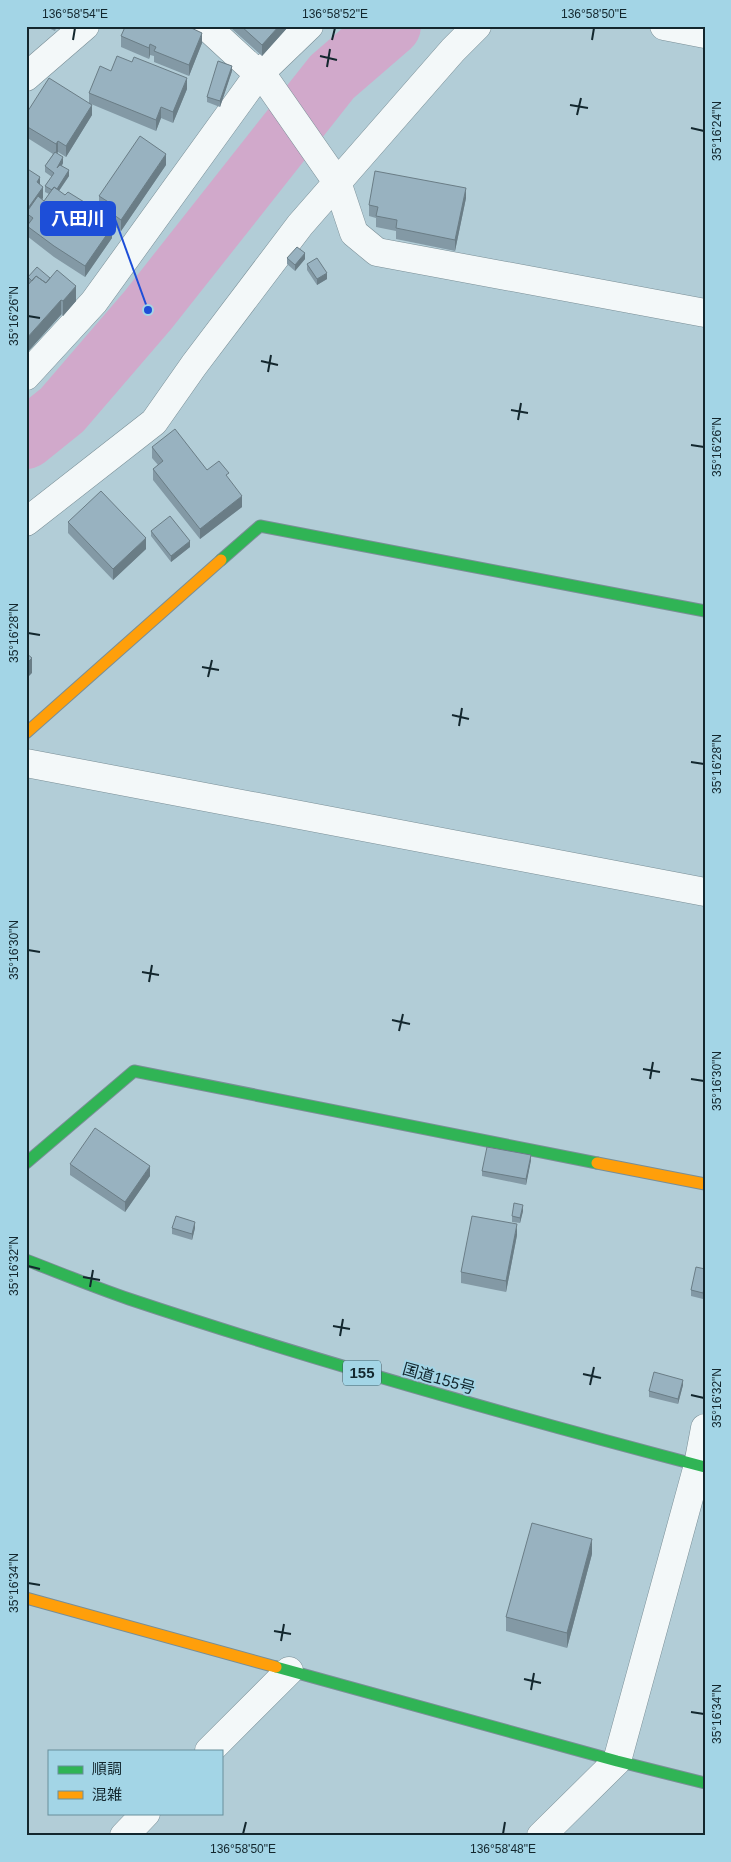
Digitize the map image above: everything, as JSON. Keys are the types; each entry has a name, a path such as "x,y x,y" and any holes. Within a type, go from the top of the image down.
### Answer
{"main road":[{"path":"26,733 260,526 705,611"},
{"path":"26,1163 134,1071 705,1184"},
{"name":"国道155号","path":"26,1260 127,1298 323,1362 519,1418 701,1466"},
{"path":"26,1598 617,1761 705,1783"}],"street":[{"path":"26,77 85,26"},
{"path":"206,26 263,79 335,179 354,233 377,252 705,313"},
{"path":"26,376 94,302 263,79 309,26"},
{"path":"26,522 154,422 194,364 335,179 477,26"},
{"path":"664,26 705,34"},
{"path":"26,763 705,892"},
{"path":"541,1836 617,1761 701,1466 705,1428"},
{"path":"210,1750 289,1671"},
{"path":"124,1836 145,1814"}],"building":[{"path":"128,26 187,26 202,33 189,65 154,51 156,47 150,44 149,48 121,36 125,27 127,28"},
{"path":"241,26 279,26 262,45"},
{"path":"117,56 132,62 134,57 187,78 173,112 161,107 156,120 89,93 100,66 111,71"},
{"path":"218,61 232,66 220,101 207,97"},
{"path":"49,78 92,105 66,146 58,141 56,144 26,126 26,114"},
{"path":"140,136 166,154 121,220 106,209 110,203 99,196"},
{"path":"55,152 63,157 57,168 60,165 69,170 57,189 54,187 52,190 45,186 54,173 45,166"},
{"path":"26,168 40,177 37,182 43,187 26,211"},
{"path":"375,171 466,188 455,240 396,228 397,220 376,216 378,207 369,205"},
{"path":"54,187 65,195 68,192 110,218 106,223 112,227 85,266 27,226 33,218 26,213 38,196 44,201"},
{"path":"297,247 305,253 295,265 287,258"},
{"path":"317,258 327,273 317,279 307,264"},
{"path":"37,267 50,278 46,283 36,276 32,281 28,277"},
{"path":"57,270 76,286 26,339 26,287 36,276 46,283"},
{"path":"175,429 207,470 219,461 229,473 226,475 242,496 200,529 153,469 163,461 152,447"},
{"path":"101,491 146,538 113,569 68,522"},
{"path":"170,516 190,541 171,556 151,531"},
{"path":"26,653 32,658 26,664"},
{"path":"95,1128 150,1166 125,1202 70,1164"},
{"path":"487,1147 531,1155 526,1179 482,1171"},
{"path":"514,1203 523,1205 520,1218 512,1216"},
{"path":"176,1216 195,1222 192,1234 172,1228"},
{"path":"472,1216 517,1224 506,1281 461,1272"},
{"path":"696,1267 705,1269 703,1293 691,1290"},
{"path":"654,1372 683,1380 678,1399 649,1391"},
{"path":"532,1523 592,1539 567,1633 506,1617"}],"waterway":[{"path":"26,439 62,410 148,310 332,77 391,26"}],"traffic: fast":[{"path":"221,560 260,526 705,611"},
{"path":"26,1163 134,1071 597,1163"},
{"path":"26,1260 129,1299 271,1345 487,1408 705,1467"},
{"path":"276,1667 617,1761 705,1783"}],"traffic: slow":[{"path":"26,733 221,560"},
{"path":"597,1163 705,1184"},
{"path":"26,1598 276,1667"}],"place":[{"name":"八田川","path":"148,310"}]}
